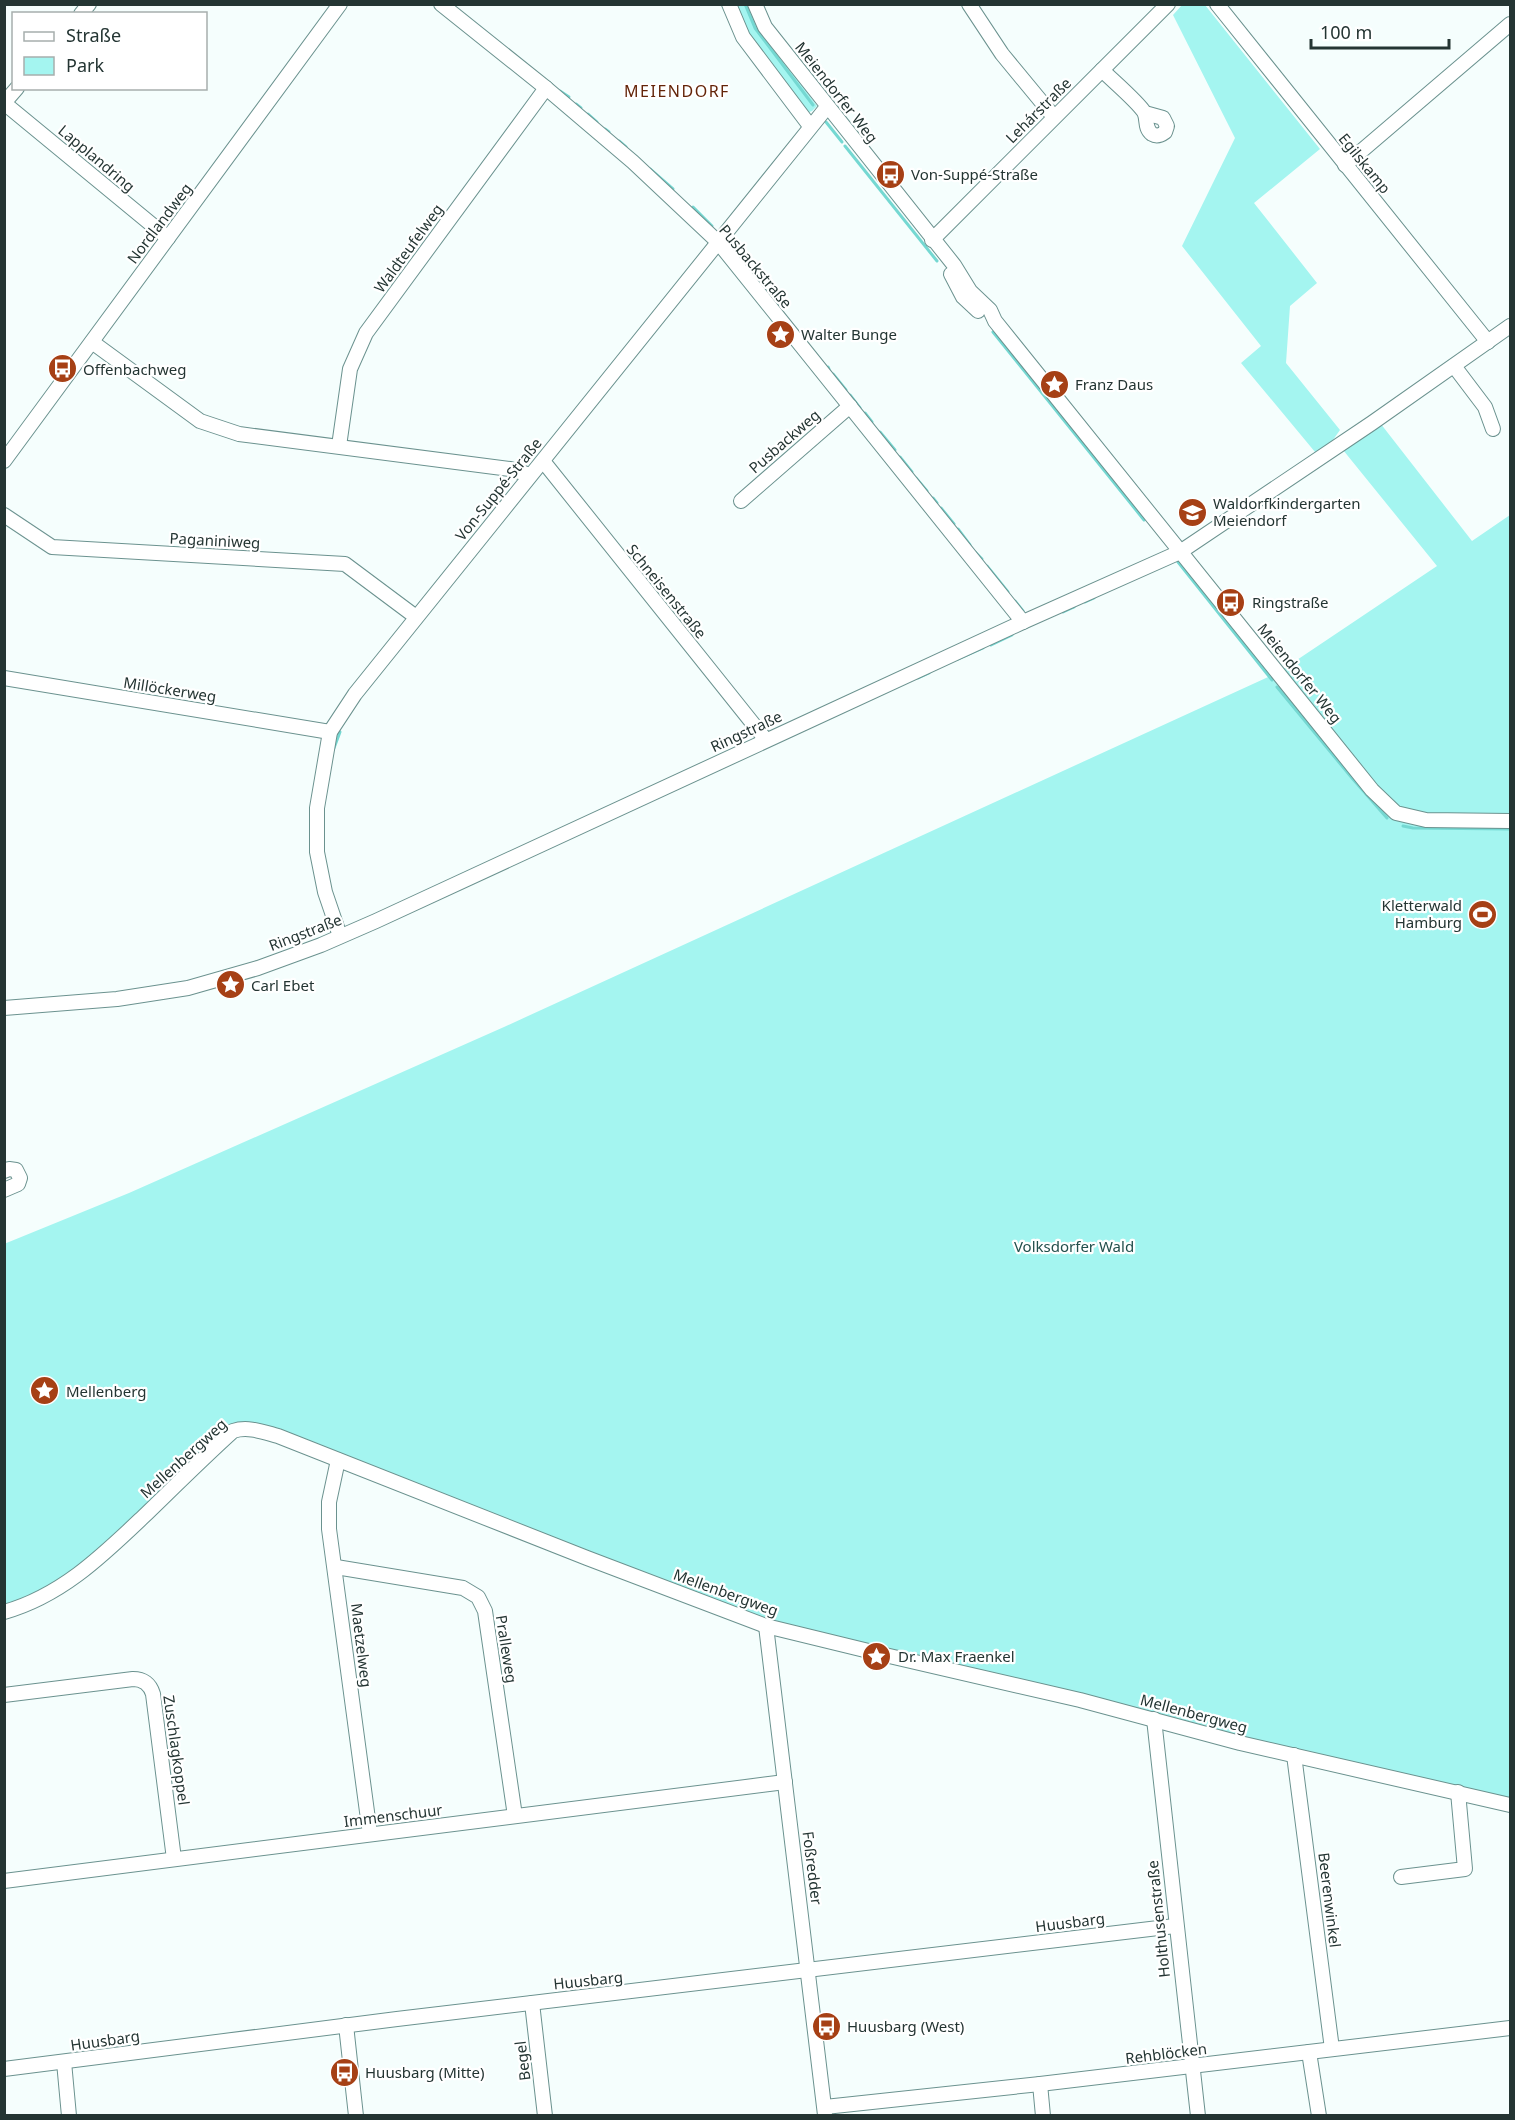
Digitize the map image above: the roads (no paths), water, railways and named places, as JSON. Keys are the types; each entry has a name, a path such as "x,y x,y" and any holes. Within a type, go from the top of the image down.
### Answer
{"street":[{"name":"Nordlandweg","path":"4,461 340,4"},
{"name":"Pusbackstraße","path":"441,4 636,164 717,242 1023,622"},
{"path":"729,4 743,37 810,126"},
{"name":"Meiendorfer Weg","path":"755,4 765,27 943,252 956,286 963,297 995,321 1035,368 1372,790 1396,813 1426,820 1510,820"},
{"path":"969,4 1002,54 1054,117"},
{"name":"Lehárstraße","path":"932,240 1168,4"},
{"name":"Egilskamp","path":"1217,4 1488,342"},
{"path":"1345,165 1510,24"},
{"path":"1102,70 1145,113"},
{"name":"Waldteufelweg","path":"339,446 350,369 366,333 546,88"},
{"name":"Lapplandring","path":"15,90 4,103 168,238"},
{"name":"Von-Suppé-Straße","path":"340,936 325,892 317,852 316,808 330,732 355,694 827,107"},
{"name":"Ringstraße","path":"4,1008 117,999 188,988 258,968 340,936 1180,552 1510,326"},
{"path":"92,342 200,421 239,434 510,469 530,475"},
{"path":"1454,366 1485,407 1493,429"},
{"name":"Pusbackweg","path":"741,501 850,406"},
{"name":"Schneisenstraße","path":"543,461 765,740"},
{"name":"Paganiniweg","path":"4,515 52,547 345,564 416,618"},
{"name":"Millöckerweg","path":"4,678 330,732"},
{"path":"4,1171 16,1170 20,1178 18,1184 4,1190"},
{"name":"Mellenbergweg","path":"4,1612 60,1588 100,1558 232,1431 240,1428 250,1429 278,1436 766,1626 1154,1719 1239,1743 1510,1805"},
{"name":"Maetzelweg","path":"338,1460 329,1502 329,1529 336,1567 370,1834"},
{"name":"Pralleweg","path":"336,1567 463,1588 478,1597 485,1611 515,1816"},
{"name":"Foßredder","path":"766,1626 825,2111"},
{"name":"Zuschlagkoppel","path":"4,1695 133,1679 139,1679 148,1684 153,1694 174,1859"},
{"name":"Holthusenstraße","path":"1154,1719 1175,1926 1198,2115"},
{"name":"Beerenwinkel","path":"1294,1755 1332,2049"},
{"name":"Immenschuur","path":"4,1881 785,1782"},
{"path":"1401,1877 1465,1869 1458,1792"},
{"name":"Huusbarg","path":"4,2069 345,2025 1175,1926"},
{"name":"Begel","path":"532,2003 545,2115"},
{"path":"345,2025 356,2115"},
{"name":"Rehblöcken","path":"825,2111 1510,2028"},
{"path":"1309,2052 1318,2115"},
{"path":"64,2062 69,2115"},
{"path":"1040,2085 1043,2115"}],"waterway":[{"path":"745,4 755,28 813,105"},
{"path":"560,91 569,97"},
{"path":"576,104 581,108"},
{"path":"588,114 597,122"},
{"path":"826,122 842,142"},
{"path":"605,129 609,132"},
{"path":"619,141 626,147"},
{"path":"845,146 937,261"},
{"path":"650,169 673,189"},
{"path":"693,207 712,226"},
{"path":"993,332 1144,520"},
{"path":"833,374 846,390"},
{"path":"850,395 860,408"},
{"path":"865,413 872,422"},
{"path":"880,432 895,450"},
{"path":"900,457 912,472"},
{"path":"916,478 927,491"},
{"path":"933,498 937,503"},
{"path":"941,508 954,524"},
{"path":"958,529 970,545"},
{"path":"975,552 982,559"},
{"path":"1178,562 1272,680"},
{"path":"987,566 1008,592"},
{"path":"1085,602 1094,598"},
{"path":"1015,601 1023,611"},
{"path":"1063,612 1074,607"},
{"path":"991,645 1012,635"},
{"path":"958,659 983,648"},
{"path":"918,678 929,673"},
{"path":"1277,687 1387,818"},
{"path":"334,748 340,732"},
{"path":"1403,826 1510,829"}],"place":[{"name":"Von-Suppé-Straße","path":"890,174"},
{"name":"Walter Bunge","path":"780,334"},
{"name":"Offenbachweg","path":"62,369"},
{"name":"Franz Daus","path":"1054,384"},
{"name":"Waldorfkindergarten Meiendorf","path":"1192,512"},
{"name":"Ringstraße","path":"1231,602"},
{"name":"Kletterwald Hamburg","path":"1483,914"},
{"name":"Carl Ebet","path":"230,985"},
{"name":"Mellenberg","path":"45,1391"},
{"name":"Dr. Max Fraenkel","path":"877,1656"},
{"name":"Huusbarg (West)","path":"826,2026"},
{"name":"Huusbarg (Mitte)","path":"344,2072"}],"district":[{"name":"MEIENDORF","path":"677,91"}],"park label":[{"name":"Volksdorfer Wald","path":"1074,1246"}]}
